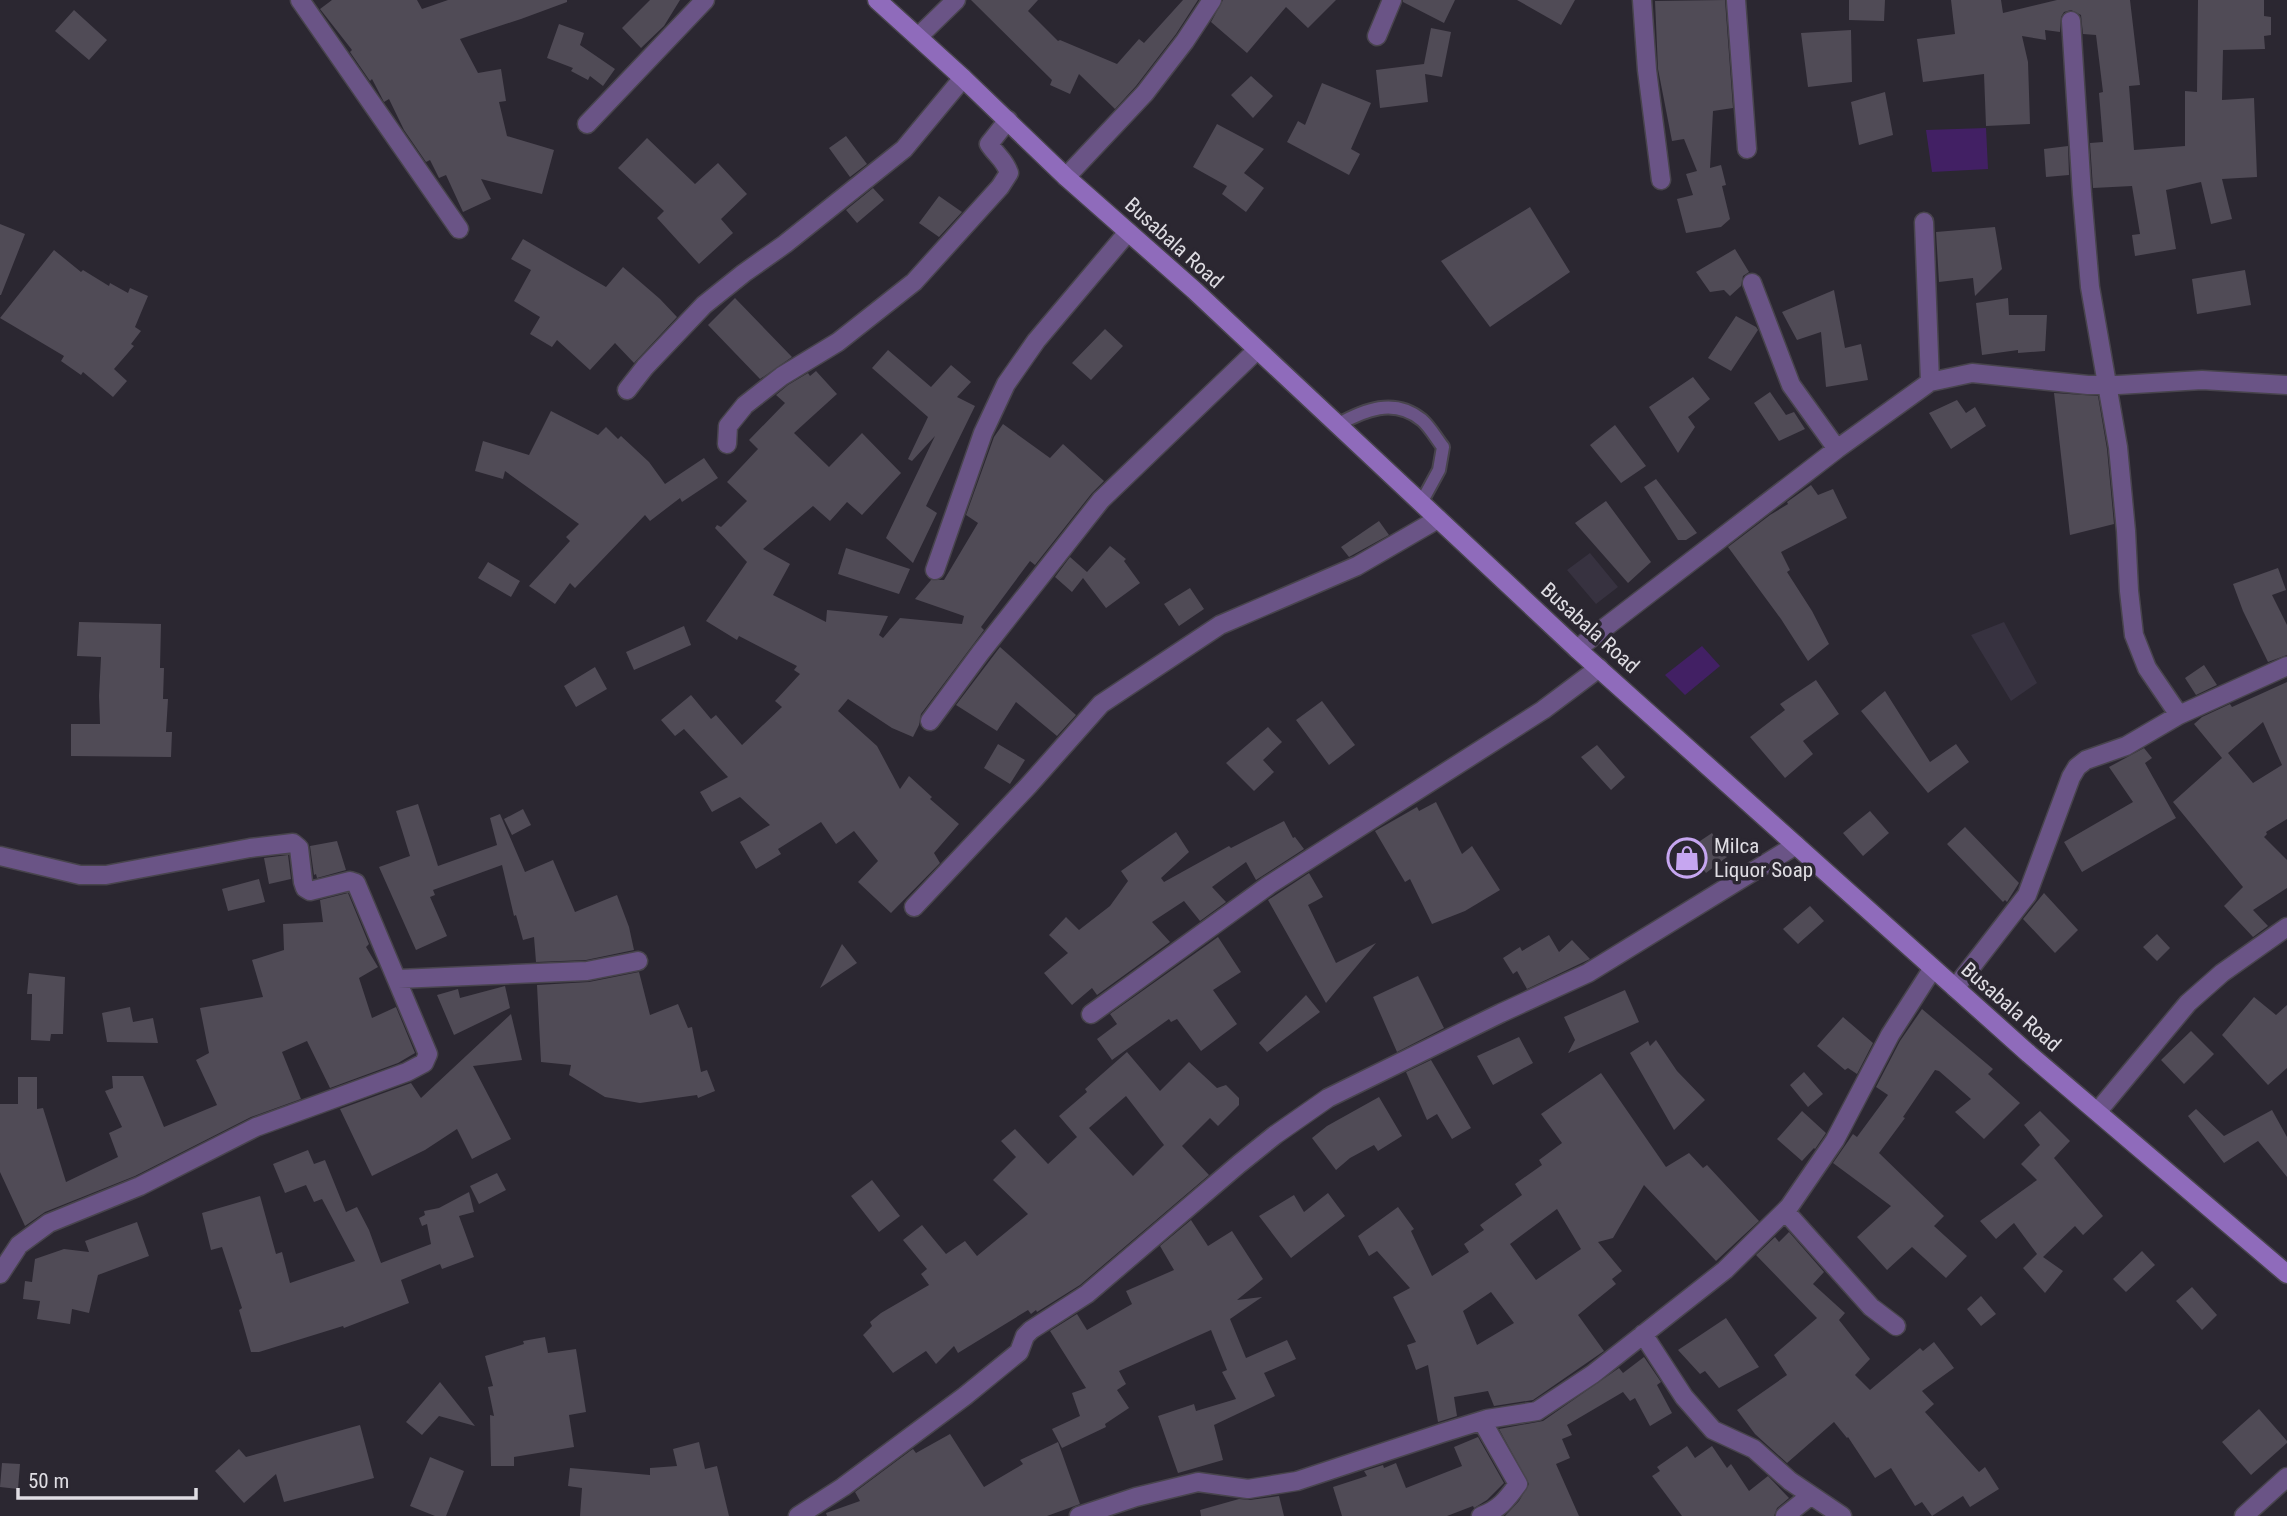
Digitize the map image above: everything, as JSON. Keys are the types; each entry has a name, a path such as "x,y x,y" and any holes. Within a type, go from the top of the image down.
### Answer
{"street":[{"path":"300,0 459,229"},
{"path":"587,124 705,0"},
{"name":"Busabala Road","path":"877,0 1577,649 1955,988 2287,1274"},
{"path":"918,37 956,0"},
{"path":"1066,177 1145,93 1212,0"},
{"path":"1377,36 1392,0"},
{"path":"1642,0 1647,70 1661,180"},
{"path":"1736,0 1747,149"},
{"path":"2071,21 2090,287 2118,447 2134,635 2147,668 2179,715"},
{"path":"627,390 645,367 704,305 904,149 963,78"},
{"path":"727,444 727,426 745,405 782,376 838,342 914,282 992,196 1009,173 1005,161 989,144 1008,120"},
{"path":"1924,222 1930,382"},
{"path":"935,570 983,433 1006,384 1036,341 1128,232"},
{"path":"1752,283 1791,385 1837,449"},
{"path":"930,721 996,632 1101,500 1257,350"},
{"path":"1577,649 1837,449 1930,382 1972,373 2109,385 2202,380 2287,386"},
{"path":"914,907 1101,704 1220,625 1357,566 1438,519"},
{"path":"1955,988 2027,895 2077,767 2086,760 2126,746 2179,715 2287,666"},
{"path":"1091,1014 1269,885 1543,710 1599,668"},
{"path":"0,856 80,875 106,875 250,848 293,843 299,848 305,888 310,891 350,881 356,883 428,1054 424,1063 407,1072 256,1127 140,1186 49,1223 19,1245 0,1274"},
{"path":"798,1516 843,1488 965,1396 1019,1352 1025,1336 1041,1322 1087,1294 1239,1164 1317,1106 1401,1062 1588,973 1796,845"},
{"path":"2098,1111 2188,1003 2222,973 2287,927"},
{"path":"398,979 587,971 638,961"},
{"path":"1079,1516 1136,1497 1198,1482 1248,1489 1297,1481 1482,1421 1537,1411 1593,1374 1725,1270 1785,1211 1811,1179 1835,1140 1890,1035 1933,968"},
{"path":"1785,1211 1871,1307 1896,1326"},
{"path":"1643,1334 1684,1397 1713,1430 1754,1449 1810,1496 1842,1516"},
{"path":"1481,1516 1507,1502 1518,1484 1482,1421"},
{"path":"2244,1516 2287,1477"},
{"path":"1786,1516 1810,1496"}],"lane":[{"path":"1337,425 1365,410 1387,408 1408,412 1422,421 1443,447 1439,470 1421,503"}],"shaded area":[{"path":"1986,128 1988,169 1932,172 1926,130"},
{"path":"1590,553 1618,587 1596,604 1567,570"},
{"path":"2004,622 2037,683 2011,701 1971,635"},
{"path":"1702,646 1720,666 1685,695 1665,675"}],"building":[{"path":"332,0 417,0 422,9 448,0 567,0 460,39 478,73 501,69 506,101 499,102 507,136 554,150 542,194 481,179 491,199 463,212 446,175 439,178 430,160 426,162 404,130 389,99 384,102 372,79 370,81 350,52 352,50 320,9"},
{"path":"650,0 680,0 664,26 641,48 622,28"},
{"path":"971,0 1038,0 1028,11 1058,41 1117,64 1139,39 1144,43 1183,0 1198,0 1176,34 1115,109 1079,74 1070,94 1050,85 1052,80"},
{"path":"1223,0 1336,0 1308,28 1286,7 1247,53 1211,22"},
{"path":"1403,0 1455,0 1444,23"},
{"path":"1517,0 1575,0 1561,25"},
{"path":"1725,0 1733,108 1713,111 1710,168 1721,165 1726,185 1722,186 1730,219 1721,227 1686,233 1677,199 1693,195 1686,174 1697,171 1684,139 1672,141 1658,69 1655,1"},
{"path":"1849,0 1885,0 1884,21 1849,20"},
{"path":"1951,0 2001,0 2003,13 2057,0 2130,0 2140,85 2129,86 2134,150 2185,146 2185,91 2197,92 2198,0 2264,0 2264,16 2271,17 2271,35 2264,36 2265,49 2223,50 2222,100 2254,98 2257,177 2222,179 2232,219 2211,224 2201,182 2166,190 2176,249 2135,256 2132,235 2140,234 2132,186 2093,188 2090,143 2103,142 2099,93 2103,92 2096,35 2083,34 2081,15 2071,10 2064,12 2061,17 2060,32 2045,30 2046,40 2022,36 2028,62 2030,124 1986,126 1984,74 1923,82 1917,39 1955,34"},
{"path":"74,10 107,40 89,60 55,31"},
{"path":"559,24 584,33 580,45 615,69 603,86 590,76 588,80 571,71 573,68 547,58"},
{"path":"1431,28 1451,32 1442,77 1425,74 1428,102 1380,108 1376,70 1424,64"},
{"path":"1851,30 1852,82 1808,87 1801,33"},
{"path":"1251,76 1273,96 1253,118 1231,95"},
{"path":"1322,83 1371,103 1351,149 1360,154 1349,175 1287,142 1298,121 1305,125"},
{"path":"1885,92 1893,135 1859,145 1851,102"},
{"path":"1217,124 1264,149 1244,173 1264,188 1246,212 1222,194 1227,186 1193,167"},
{"path":"846,136 867,164 850,177 829,148"},
{"path":"647,138 695,184 718,163 747,194 721,219 733,233 699,264 657,218 664,211 618,168"},
{"path":"2068,146 2069,175 2046,177 2044,149"},
{"path":"873,188 884,200 857,223 846,210"},
{"path":"939,196 962,212 939,237 919,223"},
{"path":"1530,207 1570,272 1490,327 1441,261"},
{"path":"0,224 25,234 1,295 0,295"},
{"path":"1995,227 2002,269 1975,296 1973,278 1939,282 1936,232"},
{"path":"523,239 606,287 623,267 677,317 634,363 615,343 590,370 557,340 552,347 530,334 540,317 514,301 531,270 511,259"},
{"path":"1735,249 1749,272 1743,276 1741,286 1730,296 1724,290 1710,292 1696,272"},
{"path":"54,250 81,272 83,270 109,286 110,283 128,293 130,288 148,296 135,327 141,331 131,344 134,346 114,369 127,381 113,397 83,372 81,375 61,361 64,356 0,318"},
{"path":"2245,270 2251,305 2197,314 2192,279"},
{"path":"1834,290 1845,348 1861,344 1868,380 1826,387 1821,332 1797,340 1782,312"},
{"path":"735,298 792,357 760,379 708,325"},
{"path":"2008,298 2009,315 2047,315 2045,351 2018,353 2018,350 1982,355 1976,303"},
{"path":"1736,316 1758,330 1731,371 1708,358"},
{"path":"1105,329 1123,346 1091,380 1072,363"},
{"path":"888,350 931,387 951,365 971,382 957,397 975,406 926,506 937,513 913,563 886,538 935,436 912,461 908,459 928,417 872,368"},
{"path":"816,371 837,394 794,433 829,467 862,433 901,473 862,515 847,502 830,521 813,506 763,549 790,564 773,595 826,622 827,610 888,616 879,635 883,638 900,618 962,624 964,616 915,599 931,580 944,580 978,523 966,515 994,437 1003,424 1050,458 1063,444 1104,481 1035,565 1030,561 981,627 984,630 921,714 913,737 892,728 848,699 838,711 877,746 900,789 909,776 959,824 934,853 940,863 891,913 858,882 878,861 854,831 836,844 821,822 778,849 781,854 756,869 740,842 770,825 740,797 712,812 700,792 728,777 684,729 675,736 661,720 691,695 711,719 716,715 742,745 782,707 775,701 800,674 794,670 797,666 739,636 737,640 706,621 747,562 715,528 717,525 721,527 747,501 727,482 758,449 749,440 785,403 776,395 808,373 810,376"},
{"path":"1693,377 1710,399 1688,417 1695,427 1678,453 1649,407"},
{"path":"1770,392 1786,415 1794,412 1805,429 1779,441 1754,403"},
{"path":"2054,393 2098,396 2107,449 2114,524 2070,535"},
{"path":"1957,400 1966,413 1975,407 1986,426 1951,449 1929,413"},
{"path":"551,411 598,435 606,427 618,439 621,436 649,462 665,484 704,458 718,478 682,502 680,498 650,521 645,515 575,588 570,583 555,604 529,586 570,541 566,537 579,524 505,471 503,479 475,471 483,441 529,455"},
{"path":"1615,425 1646,466 1621,483 1590,445"},
{"path":"1656,479 1697,533 1686,540 1678,540 1644,487"},
{"path":"1811,485 1818,495 1833,489 1847,518 1781,552 1790,570 1787,572 1829,644 1808,661 1728,547"},
{"path":"1606,501 1651,562 1628,583 1575,523"},
{"path":"1379,521 1389,535 1349,557 1341,547"},
{"path":"1110,546 1126,559 1124,561 1140,583 1106,608 1083,578 1072,592 1055,577 1070,557 1087,572"},
{"path":"846,548 910,569 899,594 838,574"},
{"path":"488,562 520,581 511,597 478,578"},
{"path":"2278,568 2286,590 2272,595 2287,625 2287,655 2268,662 2233,584"},
{"path":"1190,588 1204,609 1179,626 1164,604"},
{"path":"79,622 161,624 160,668 164,668 163,699 168,699 166,732 172,732 171,757 71,756 71,724 100,724 101,657 77,656"},
{"path":"684,626 691,645 634,670 626,652"},
{"path":"1000,647 1076,715 1057,736 1016,702 997,731 956,705"},
{"path":"2204,665 2217,685 2196,695 2185,678"},
{"path":"595,667 607,689 576,707 564,686"},
{"path":"1816,680 1839,714 1803,741 1813,754 1785,778 1750,737 1785,710 1780,704"},
{"path":"2287,682 2287,819 2266,832 2264,837 2287,860 2287,888 2253,910 2268,926 2253,937 2224,906 2243,887 2173,802 2222,758 2194,724 2202,717 2230,704 2232,707","holes":["2263,722 2282,765 2253,783 2228,753"]},
{"path":"1885,691 1930,762 1956,744 1969,762 1928,793 1861,711"},
{"path":"1322,701 1355,745 1329,765 1296,720"},
{"path":"1268,727 1282,742 1263,760 1274,772 1254,791 1226,763"},
{"path":"998,744 1025,760 1010,784 984,768"},
{"path":"1597,745 1625,777 1611,790 1581,757"},
{"path":"2144,748 2152,758 2145,763 2176,818 2082,872 2064,842 2133,802 2109,767"},
{"path":"1436,802 1462,854 1472,846 1500,890 1465,911 1432,924 1410,879 1405,882 1375,831 1417,807 1419,811"},
{"path":"418,804 438,866 497,845 490,818 500,814 525,872 553,860 575,912 617,895 634,950 586,960 536,962 534,937 523,940 516,915 514,916 502,865 433,890 435,895 430,897 447,936 416,950 379,867 410,856 396,811"},
{"path":"523,809 531,825 512,835 504,819"},
{"path":"1870,811 1889,833 1863,856 1843,833"},
{"path":"1284,821 1293,838 1295,837 1304,849 1256,880 1246,862 1212,887 1226,902 1200,921 1184,901 1152,922 1170,942 1097,995 1092,988 1072,1005 1044,973 1068,953 1049,935 1066,917 1079,930 1110,906 1128,881 1121,871 1176,832 1189,852 1161,878 1164,882 1229,846 1231,848"},
{"path":"1965,827 2019,883 2007,902 2003,902 1947,844"},
{"path":"1712,833 1727,857 1706,873 1688,849"},
{"path":"337,841 346,870 317,878 316,874 314,875 310,846"},
{"path":"288,855 291,879 269,884 264,858"},
{"path":"1309,873 1323,897 1308,905 1336,963 1376,943 1326,1003 1268,900"},
{"path":"259,879 265,902 228,911 222,889"},
{"path":"348,893 369,944 366,947 378,967 359,978 372,1018 396,1007 415,1053 398,1063 330,1088 307,1041 282,1052 301,1099 251,1117 135,1176 45,1212 25,1226 0,1172 0,1104 18,1104 18,1077 37,1077 37,1109 43,1108 66,1182 118,1157 109,1133 122,1127 105,1091 113,1088 112,1076 143,1076 164,1127 217,1105 196,1060 209,1053 200,1008 263,997 252,960 284,950 283,924 323,922 320,900"},
{"path":"2044,893 2078,930 2055,953 2023,919"},
{"path":"1810,906 1824,921 1798,944 1783,929"},
{"path":"2157,934 2170,948 2157,961 2143,947"},
{"path":"1549,935 1559,952 1572,940 1590,959 1527,989 1517,971 1513,974 1503,958 1520,947 1522,951"},
{"path":"1218,937 1241,972 1213,990 1237,1024 1201,1051 1177,1019 1171,1022 1169,1019 1112,1060 1097,1039 1117,1024 1110,1014"},
{"path":"842,944 857,963 820,988"},
{"path":"639,972 650,1015 678,1004 688,1028 692,1027 701,1072 707,1070 715,1091 698,1098 697,1095 640,1103 605,1097 569,1075 571,1065 541,1062 537,985 589,982"},
{"path":"29,973 65,977 63,1034 51,1034 50,1041 31,1040 32,994 27,994"},
{"path":"1418,976 1444,1028 1397,1052 1373,997"},
{"path":"505,986 510,1008 454,1035 437,995 458,989 460,998"},
{"path":"1625,990 1639,1022 1568,1053 1575,1040 1564,1017"},
{"path":"1306,995 1320,1012 1267,1052 1259,1043"},
{"path":"2254,997 2276,1015 2287,1005 2287,1068 2268,1085 2222,1035"},
{"path":"130,1007 133,1022 153,1018 158,1043 107,1042 102,1013"},
{"path":"1922,1009 1993,1069 1988,1074 2020,1103 1984,1139 1955,1112 1971,1099 1935,1070 1879,1153 1944,1216 1934,1226 1967,1256 1946,1278 1912,1247 1887,1270 1857,1237 1891,1206 1833,1163 1853,1134 1857,1137 1888,1095 1876,1087 1900,1041"},
{"path":"511,1014 522,1060 473,1066 511,1139 472,1159 457,1129 425,1150 372,1176 340,1109 411,1083 421,1098"},
{"path":"1843,1017 1873,1043 1857,1074 1848,1068 1845,1070 1817,1046"},
{"path":"2191,1031 2214,1054 2184,1084 2161,1060"},
{"path":"1519,1037 1533,1063 1493,1085 1477,1056"},
{"path":"1656,1040 1677,1071 1705,1100 1674,1130 1630,1053 1648,1041 1650,1046"},
{"path":"1127,1052 1160,1091 1189,1062 1217,1088 1226,1085 1239,1098 1239,1105 1218,1126 1210,1118 1182,1146 1209,1175 1080,1285 1037,1312 1036,1310 1031,1314 1028,1310 958,1353 954,1346 936,1364 926,1351 893,1373 863,1335 872,1326 870,1322 881,1313 929,1285 921,1274 927,1269 903,1240 922,1225 946,1254 965,1241 977,1256 1028,1214 993,1180 1016,1157 1001,1141 1015,1129 1048,1164 1077,1137 1059,1116 1087,1092 1085,1089","holes":["1126,1096 1164,1145 1133,1176 1089,1128"]},
{"path":"1431,1060 1471,1128 1452,1139 1437,1114 1427,1120 1406,1072"},
{"path":"1804,1072 1823,1094 1808,1107 1790,1085"},
{"path":"1601,1073 1666,1167 1689,1153 1703,1168 1707,1165 1759,1221 1716,1261 1644,1185 1613,1238 1598,1242 1622,1271 1612,1279 1616,1284 1578,1315 1604,1351 1533,1400 1494,1406 1488,1391 1454,1397 1457,1416 1438,1422 1428,1365 1416,1370 1407,1345 1416,1342 1393,1297 1410,1288 1377,1251 1369,1256 1358,1236 1398,1207 1414,1229 1411,1231 1432,1276 1469,1252 1464,1244 1484,1230 1480,1225 1522,1195 1515,1184 1542,1165 1539,1160 1562,1143 1541,1114","holes":["1557,1209 1581,1249 1536,1280 1510,1244","1491,1292 1514,1323 1477,1345 1463,1311"]},
{"path":"1379,1097 1402,1136 1378,1151 1374,1145 1350,1158 1336,1170 1312,1138 1327,1126"},
{"path":"2196,1109 2224,1136 2272,1110 2287,1137 2287,1177 2258,1141 2224,1163 2188,1116"},
{"path":"1802,1111 1826,1133 1802,1161 1777,1139"},
{"path":"2040,1111 2070,1141 2054,1158 2103,1216 2083,1235 2075,1226 2043,1257 2063,1271 2045,1293 2023,1268 2037,1254 2014,1223 1996,1239 1980,1221 2037,1180 2021,1164 2040,1145 2024,1125"},
{"path":"308,1150 314,1164 325,1160 346,1212 357,1207 381,1263 431,1244 427,1224 422,1226 419,1218 425,1215 424,1211 439,1208 469,1192 474,1212 459,1216 474,1257 442,1269 440,1264 401,1280 409,1303 344,1328 343,1326 259,1352 251,1352 239,1310 242,1308 222,1247 211,1250 202,1213 260,1196 276,1254 282,1252 290,1283 355,1261 322,1199 314,1202 306,1185 285,1193 273,1164"},
{"path":"497,1173 506,1190 479,1204 470,1186"},
{"path":"872,1180 900,1216 879,1232 851,1196"},
{"path":"1328,1193 1345,1216 1291,1258 1259,1216 1294,1195 1304,1212"},
{"path":"1191,1220 1208,1246 1232,1231 1263,1279 1237,1300 1262,1297 1230,1319 1246,1358 1287,1340 1296,1359 1264,1373 1275,1396 1214,1425 1223,1460 1178,1473 1158,1416 1194,1404 1196,1411 1236,1399 1222,1372 1227,1370 1211,1330 1119,1371 1126,1384 1117,1390 1129,1408 1105,1424 1106,1427 1062,1448 1052,1429 1080,1416 1072,1393 1086,1388 1050,1331 1077,1314 1087,1330 1132,1304 1126,1291 1174,1270 1160,1246"},
{"path":"137,1222 149,1256 98,1275 89,1313 72,1309 70,1324 37,1319 40,1301 23,1299 25,1281 32,1282 35,1259 64,1249 89,1252 85,1241"},
{"path":"1789,1232 1824,1272 1813,1284 1845,1313 1839,1320 1870,1359 1855,1375 1870,1390 1920,1348 1923,1351 1934,1342 1954,1368 1922,1391 1934,1404 1925,1412 1979,1472 1985,1467 1999,1489 1970,1507 1963,1496 1932,1516 1922,1502 1915,1506 1891,1468 1875,1478 1848,1437 1834,1422 1787,1463 1755,1434 1737,1410 1787,1375 1774,1355 1817,1318 1756,1255 1775,1237 1779,1242"},
{"path":"2142,1251 2155,1265 2126,1292 2113,1279"},
{"path":"2192,1287 2217,1315 2202,1330 2176,1301"},
{"path":"1981,1296 1996,1314 1981,1326 1967,1309"},
{"path":"1726,1318 1759,1367 1719,1388 1705,1371 1700,1374 1678,1350"},
{"path":"545,1337 548,1353 576,1349 586,1412 569,1415 574,1447 514,1457 514,1466 491,1466 490,1415 494,1416 488,1387 493,1386 485,1356 524,1344 523,1341"},
{"path":"1644,1357 1661,1382 1657,1385 1672,1413 1650,1426 1635,1398 1630,1401 1623,1392 1567,1425 1572,1435 1562,1439 1570,1458 1556,1464 1579,1516 1505,1516 1519,1501 1529,1484 1499,1429 1543,1421 1619,1368 1623,1373"},
{"path":"440,1382 475,1426 439,1416 422,1435 406,1422"},
{"path":"2259,1409 2287,1443 2251,1475 2222,1442"},
{"path":"360,1425 374,1478 284,1502 276,1474 244,1503 215,1471 239,1449 246,1457"},
{"path":"950,1434 984,1487 1023,1464 1020,1460 1058,1442 1080,1504 1047,1516 827,1516 826,1513 860,1501 855,1492 913,1449 916,1453"},
{"path":"1478,1437 1504,1483 1487,1500 1474,1508 1473,1506 1447,1516 1342,1516 1333,1487 1367,1476 1364,1471 1396,1463 1406,1488 1462,1466 1454,1447"},
{"path":"699,1442 705,1469 717,1466 729,1516 580,1516 582,1488 568,1486 570,1468 650,1475 650,1468 677,1466 673,1449"},
{"path":"1687,1446 1695,1458 1712,1446 1727,1468 1731,1464 1749,1491 1768,1476 1789,1498 1777,1508 1774,1516 1682,1516 1652,1476 1660,1471 1657,1467"},
{"path":"430,1457 464,1471 446,1516 435,1516 410,1506"},
{"path":"2,1463 20,1464 18,1489 0,1487"},
{"path":"1279,1496 1284,1516 1201,1516 1200,1510 1239,1499"}],"place":[{"name":"Milca Liquor Soap","path":"1687,858"}]}
